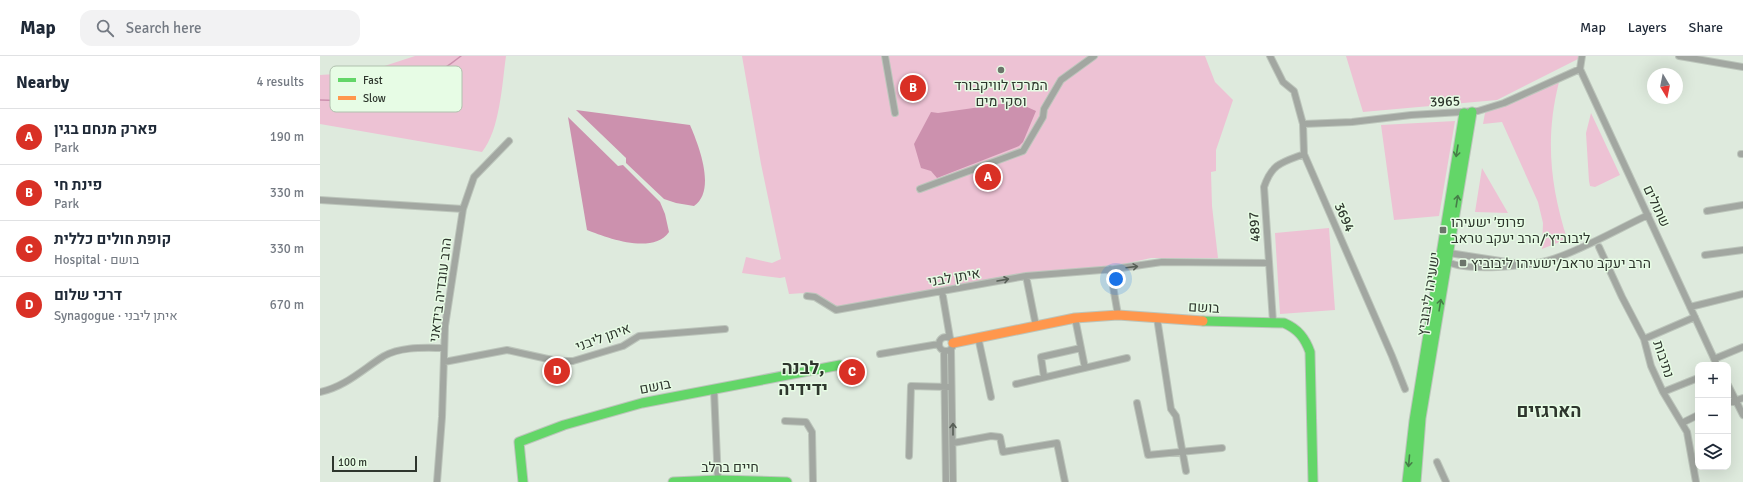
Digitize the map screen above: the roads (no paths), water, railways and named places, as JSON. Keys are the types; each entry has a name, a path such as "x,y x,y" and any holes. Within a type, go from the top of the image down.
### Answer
{"street":[{"path":"885,56 895,113"},
{"path":"920,189 1022,151 1043,117 1044,109 1061,80 1094,56"},
{"name":"3694","path":"1270,56 1283,82 1294,91 1303,124 1304,154 1405,389"},
{"path":"1580,69 1582,56"},
{"path":"1679,56 1743,67"},
{"name":"3965","path":"1303,124 1341,123 1421,114 1468,112 1504,103 1580,69"},
{"name":"שתולים","path":"1580,69 1716,362"},
{"name":"ישעיהו ליבוביץ","path":"1416,482 1422,418 1468,112"},
{"name":"הרב עובדיה בידאני","path":"437,482 445,326 463,209 474,177 509,141"},
{"name":"4897","path":"1273,322 1264,186 1268,174 1279,164 1304,154"},
{"path":"320,200 463,209"},
{"path":"1707,211 1743,205"},
{"path":"1445,257 1483,268 1542,262 1554,259 1648,215"},
{"name":"נתיבות","path":"1599,247 1622,297 1644,339 1651,366 1663,392 1682,423 1691,446 1696,482"},
{"path":"1705,255 1743,250"},
{"path":"1445,257 1520,264"},
{"name":"ישעיהו ליבוביץ","path":"1407,482 1414,422 1445,257"},
{"name":"איתן לבני","path":"807,296 815,297 836,310 1026,276 1110,269 1162,262 1269,264"},
{"path":"1110,269 1118,315"},
{"path":"1026,276 1036,326"},
{"path":"939,292 950,342 953,387 953,482"},
{"path":"1690,307 1743,294"},
{"name":"בושם","path":"950,342 1075,318 1118,315 1156,318 1273,322 1288,324 1300,332 1310,352 1313,482"},
{"path":"1644,339 1695,317"},
{"path":"1075,318 1086,368"},
{"path":"1156,318 1171,409 1176,416 1186,471"},
{"name":"איתן ליבני","path":"444,362 507,350 557,361 573,361 623,346 639,336 725,329"},
{"path":"978,337 991,397"},
{"path":"880,354 939,344 940,340 950,342"},
{"path":"944,351 950,342"},
{"path":"939,344 944,351 946,482"},
{"path":"1714,359 1743,347"},
{"path":"320,392 329,390 359,374 385,356 412,348 444,348"},
{"path":"1044,377 1040,357 1081,348"},
{"path":"1016,384 1128,358"},
{"name":"בושם","path":"523,482 519,442 564,425 642,403 840,365"},
{"path":"1663,392 1695,379"},
{"path":"909,456 911,386 953,387"},
{"path":"714,390 718,481"},
{"path":"1731,391 1743,415"},
{"path":"1731,402 1743,398"},
{"path":"1137,403 1148,455 1222,448"},
{"path":"1682,423 1695,416"},
{"path":"785,421 806,422 812,432 813,482"},
{"path":"953,443 991,436 1000,437 1003,452 1057,443 1065,482"},
{"path":"1437,462 1446,482"},
{"name":"חיים ברלב","path":"673,482 787,482"}],"waterway":[{"path":"448,66 461,56"},
{"path":"320,100 330,100"}],"place":[{"name":"המרכז לוויקבורד וסקי מים","path":"1001,70"},
{"name":"פינת חי","path":"913,88"},
{"name":"פארק מנחם בגין","path":"988,177"},
{"name":"פרופ׳ ישעיהו ליבוביץ׳/הרב יעקב טראב","path":"1443,230"},
{"name":"הרב יעקב טראב/ישעיהו ליבוביץ","path":"1463,263"},
{"name":"דרכי שלום","path":"557,371"},
{"name":"קופת חולים כללית","path":"852,372"}],"district":[{"name":"לבנה, ידידיה","path":"803,378"},
{"name":"הארגזים","path":"1549,411"}]}
